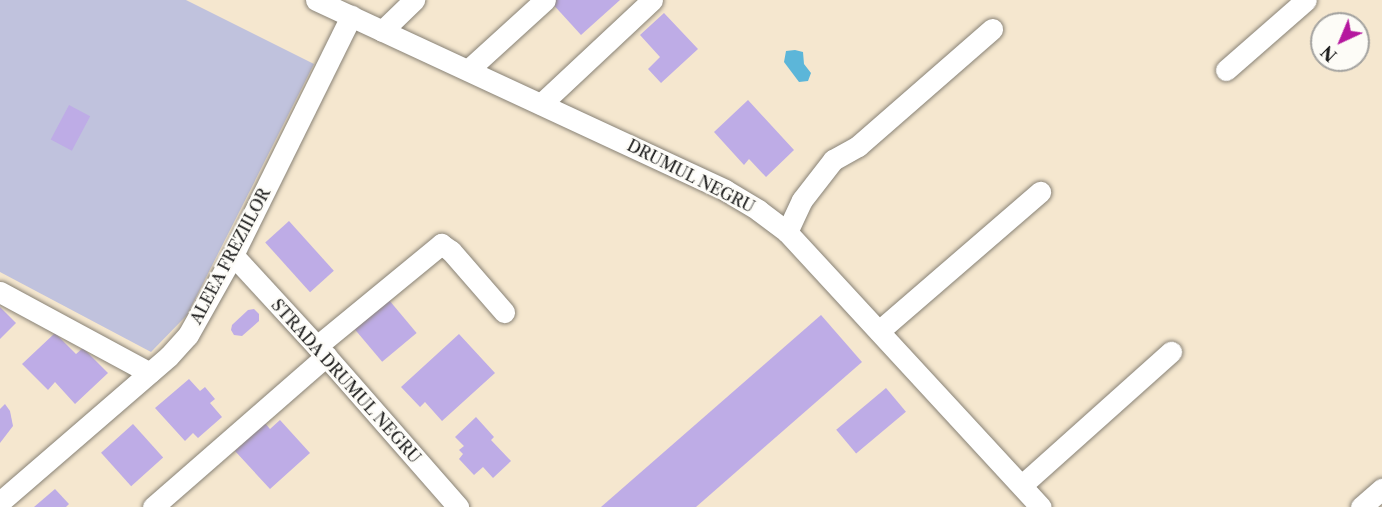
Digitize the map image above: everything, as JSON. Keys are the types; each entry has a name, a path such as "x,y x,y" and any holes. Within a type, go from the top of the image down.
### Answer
{"street":[{"name":"DRUMUL NEGRU","path":"316,0 724,190 787,232 1041,507"},
{"path":"382,31 414,0"},
{"path":"468,70 545,0"},
{"path":"541,104 652,0"},
{"path":"1226,70 1306,0"},
{"name":"ALEEA FREZIILOR","path":"0,502 150,373 188,335 233,255 351,16"},
{"path":"787,232 802,200 833,160 858,146 992,29"},
{"path":"879,331 1040,192"},
{"path":"153,507 441,244 452,251 504,312"},
{"name":"STRADA DRUMUL NEGRU","path":"233,255 322,351 458,507"},
{"path":"0,292 150,373"},
{"path":"1022,485 1171,352"},
{"path":"1361,507 1382,489"}],"shaded area":[{"path":"0,0 186,0 314,64 187,315 151,352 0,272"}],"water":[{"path":"786,51 803,52 804,64 811,73 808,81 799,82 784,62"}],"building":[{"path":"551,0 620,0 581,35 550,1"},
{"path":"664,13 698,49 661,83 648,69 660,57 640,35"},
{"path":"748,100 794,150 766,177 749,159 744,165 714,132"},
{"path":"69,105 90,116 72,151 51,139"},
{"path":"289,221 334,271 310,292 265,242"},
{"path":"389,300 417,333 382,362 355,329"},
{"path":"0,307 16,323 0,339"},
{"path":"254,309 259,314 259,321 242,336 234,335 231,330 232,325 248,310"},
{"path":"821,315 862,362 696,507 601,507"},
{"path":"55,333 76,354 83,348 108,373 75,404 55,382 48,390 22,364"},
{"path":"459,334 495,373 442,421 425,402 420,407 401,387"},
{"path":"189,379 200,391 205,387 215,399 210,403 222,417 198,438 193,433 185,441 155,408"},
{"path":"886,388 906,412 856,454 836,430"},
{"path":"5,404 10,411 13,426 0,443 0,409"},
{"path":"476,417 494,437 491,440 511,461 493,478 483,467 474,475 459,459 463,454 459,450 464,446 455,437"},
{"path":"280,420 310,453 270,489 235,451 264,422 270,429"},
{"path":"133,424 163,457 131,486 101,453"},
{"path":"55,489 69,504 66,507 34,507"}]}
